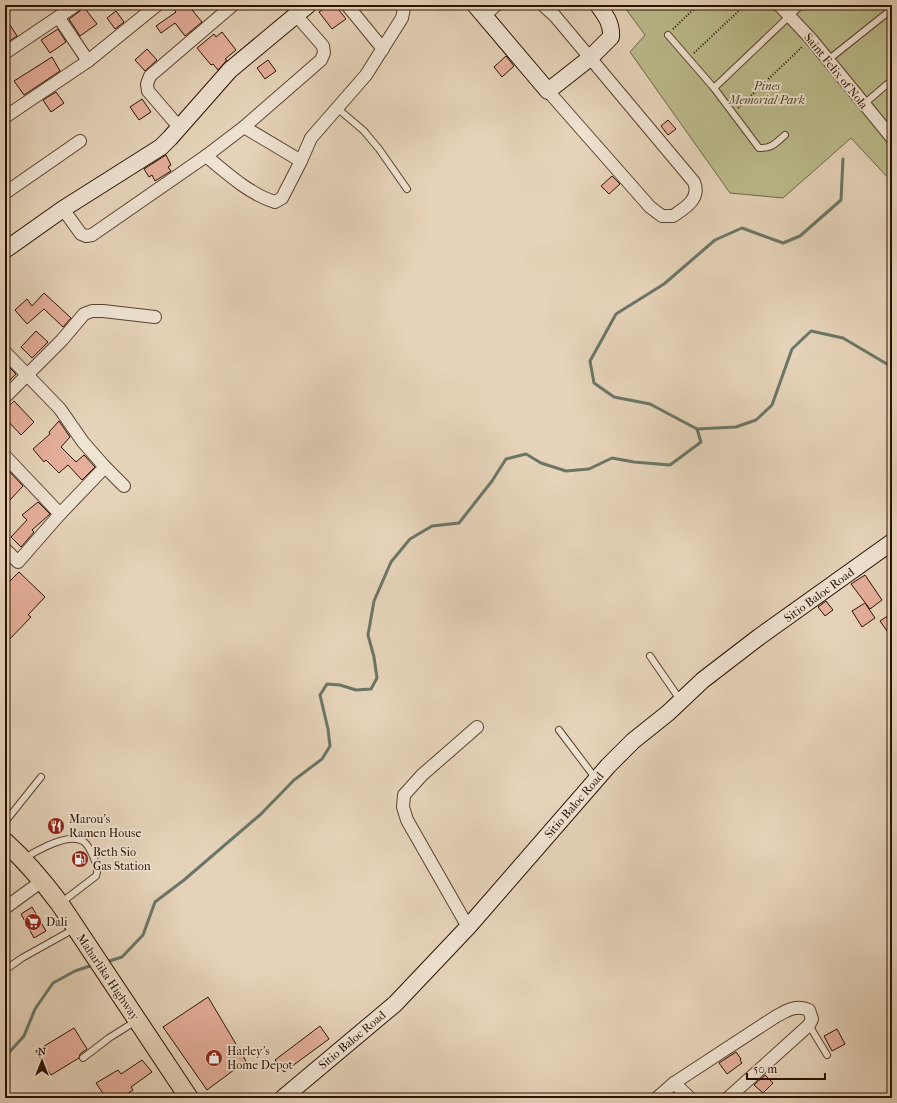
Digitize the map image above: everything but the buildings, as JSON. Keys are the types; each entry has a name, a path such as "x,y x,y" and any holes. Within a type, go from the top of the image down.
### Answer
{"main road":[{"name":"Maharlika Highway","path":"5,842 24,859 60,904 189,1098"}],"street":[{"path":"5,53 59,18 76,5"},
{"path":"5,117 88,61 157,5"},
{"path":"179,127 148,91 147,84 150,76 233,5"},
{"path":"347,5 383,49"},
{"path":"206,156 244,186 266,199 275,202 282,198 311,138 366,75 383,49 402,18 404,8 402,5"},
{"path":"496,5 480,10 548,91 650,206 662,216 673,216 694,198 696,188 694,182 555,16 543,5"},
{"path":"548,91 590,58 611,37 612,29 608,18 598,5"},
{"name":"Saint Felix of Nola","path":"779,5 811,39 892,138"},
{"path":"5,250 63,209 161,147 230,70 302,10 323,46 324,53 321,60 244,126 206,156 92,235 86,236 81,234 63,209"},
{"path":"59,18 88,61"},
{"path":"244,126 301,161"},
{"path":"5,193 80,141"},
{"path":"5,397 62,340 84,314 92,311 103,311 155,317"},
{"path":"5,352 60,409 84,442 105,467 124,486"},
{"path":"5,456 60,514"},
{"path":"5,549 18,562 60,514 105,467"},
{"name":"Sitio Baloc Road","path":"283,1098 395,1004 468,927 596,779 633,742 668,713 702,680 892,542"},
{"path":"468,927 407,820 403,807 404,796 422,775 477,727"},
{"path":"5,908 42,881"},
{"path":"657,1098 674,1083 774,1017 788,1010 802,1007 808,1010 812,1019 809,1025 728,1098"},
{"path":"674,1083 690,1098"}],"lane":[{"path":"714,88 801,5"},
{"path":"828,60 892,9"},
{"path":"668,35 714,88 759,148 766,149 785,135"},
{"path":"864,104 892,80"},
{"path":"337,108 364,131 379,149 407,189"},
{"path":"650,656 681,701"},
{"path":"559,730 596,779"},
{"path":"5,822 41,777"},
{"path":"24,859 49,844 75,839 83,841 89,846 98,868 96,876 60,904"},
{"path":"5,970 22,958 76,928"},
{"path":"83,1058 109,1038 137,1020"},
{"path":"809,1025 827,1055"}],"path":[{"path":"668,35 698,5"},
{"path":"688,57 746,5"},
{"path":"733,113 811,39"}],"green space":[{"name":"Pines Memorial Park","path":"623,5 892,5 892,182 851,138 783,198 730,193 630,52 645,35"}],"waterway":[{"path":"843,159 841,200 800,236 783,243 742,228 715,240 664,284 616,314 590,361 594,383 614,397 650,404 697,429 736,427 756,420 772,405 792,349 811,331 843,338 892,367"},
{"path":"106,962 122,957 143,935 155,902 184,880 261,814 294,780 322,759 330,746 328,729 320,695 327,684 340,685 356,690 371,689 377,678 374,657 368,635 374,601 391,562 410,539 432,526 459,523 492,481 506,459 526,454 541,463 566,471 589,469 612,458 634,462 670,465 701,442 697,429"},
{"path":"5,1057 24,1036 35,1009 53,983 75,971 93,965"}],"place":[{"name":"Marou’s Ramen House","path":"56,826"},
{"name":"Beth Sio Gas Station","path":"80,859"},
{"name":"Dali","path":"33,922"},
{"name":"Harley's Home Depot","path":"214,1058"}]}
